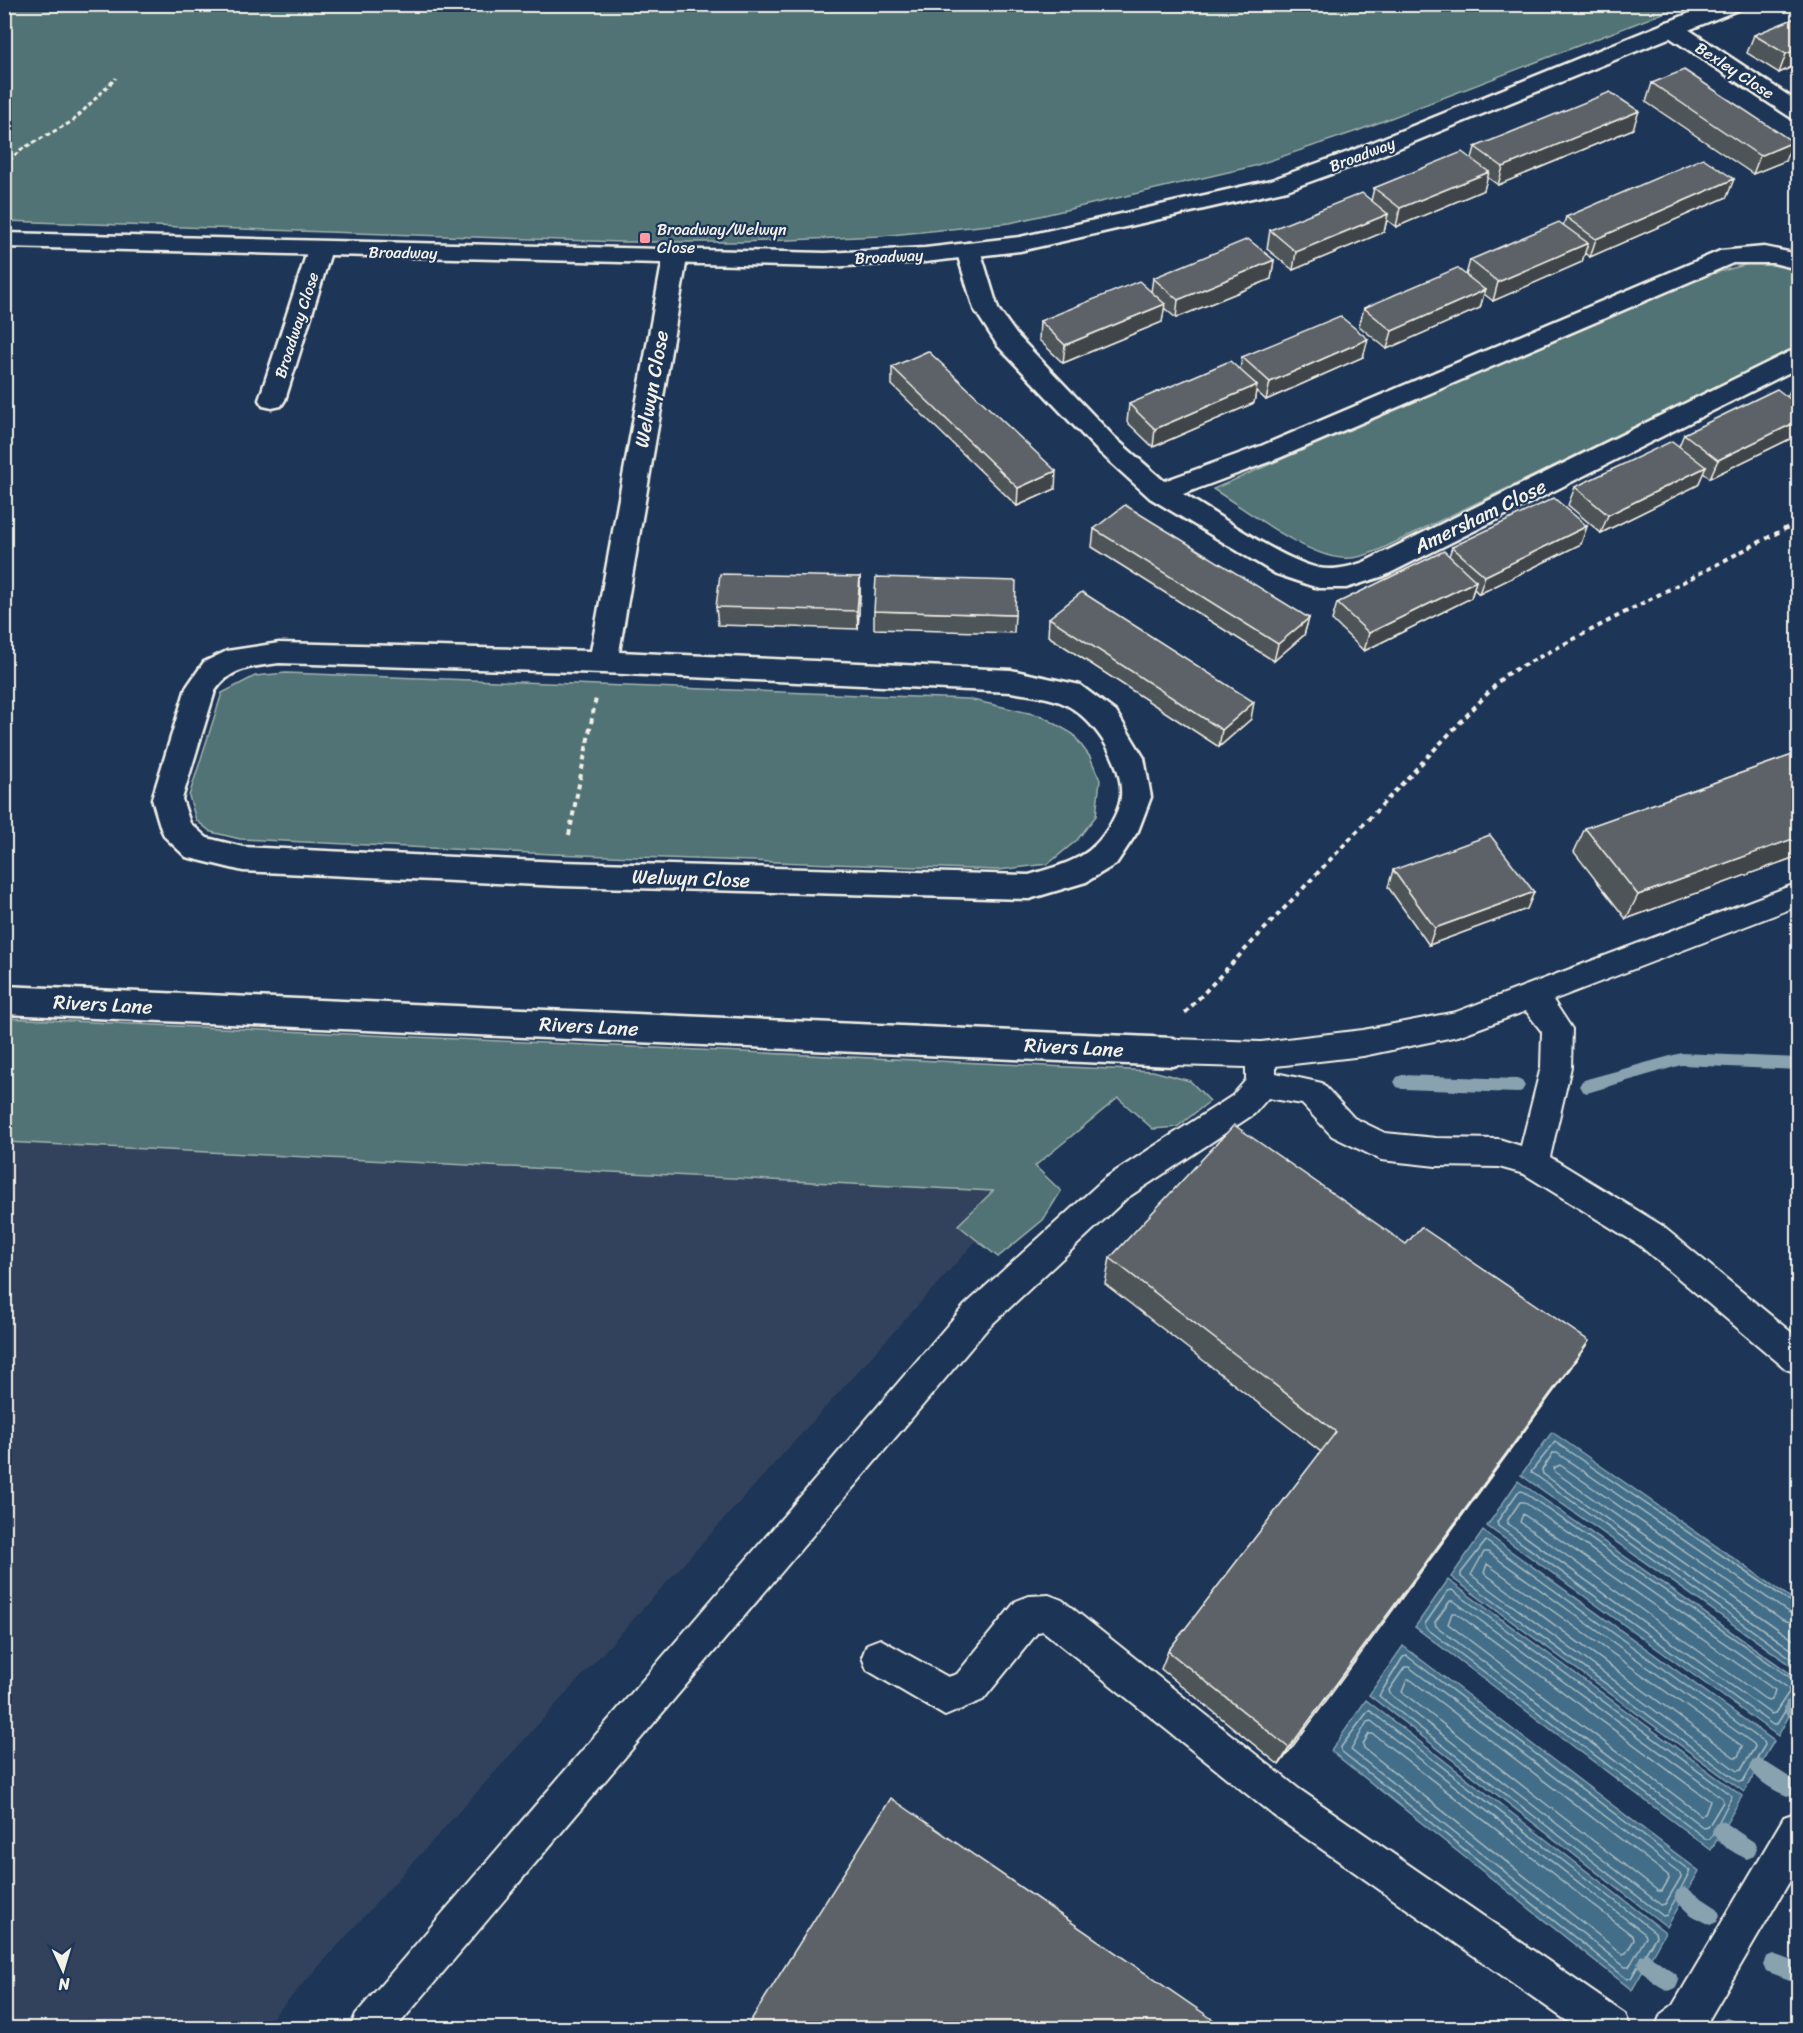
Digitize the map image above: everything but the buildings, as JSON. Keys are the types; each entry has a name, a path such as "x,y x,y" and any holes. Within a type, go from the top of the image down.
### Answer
{"street":[{"name":"Broadway","path":"4,240 825,260 1020,244 1279,185 1359,156 1732,4"},
{"name":"Bexley Close","path":"1671,28 1798,112"},
{"name":"Broadway Close","path":"272,400 320,249"},
{"name":"Amersham Close","path":"968,250 986,309 1007,340 1106,444 1160,492 1286,567 1319,578 1346,578 1374,569 1798,358"},
{"path":"1160,492 1270,452 1729,256 1775,256 1798,262"},
{"name":"Welwyn Close","path":"603,662 675,258"},
{"name":"Welwyn Close","path":"279,653 603,662 1011,681 1070,693 1106,720 1129,758 1136,797 1123,831 1105,855 1075,873 1029,887 561,874 243,859 197,848 176,829 167,799 201,688 214,670 237,658 279,653"},
{"name":"Rivers Lane","path":"4,1000 1173,1052"}],"lane":[{"path":"370,2028 976,1317 1116,1188 1243,1105 1261,1070 1363,1043 1458,1024 1798,894"},
{"path":"1532,995 1557,1029 1556,1068 1533,1163"},
{"path":"1173,1052 1261,1070 1311,1092 1343,1127 1381,1146 1436,1152 1499,1153 1533,1163 1650,1235 1798,1358"},
{"path":"880,1657 945,1697 970,1687 1029,1614 1049,1613 1286,1802 1611,2028"},
{"path":"1675,2028 1687,2019 1798,1831"}],"path":[{"path":"4,166 11,157 38,137 73,121 116,78"},
{"path":"1184,1014 1505,675 1798,522"},
{"path":"561,874 603,662"}],"shaded area":[{"path":"5,1142 994,1191 958,1226 977,1240 263,2028 5,2028"}],"green space":[{"path":"5,4 1684,5 1357,131 1254,166 1010,223 881,236 741,242 621,242 5,221"},
{"path":"1752,263 1771,263 1798,269 1798,348 1379,550 1348,558 1328,556 1294,541 1213,489 1711,274"},
{"path":"286,673 968,699 1042,716 1073,734 1090,757 1100,780 1096,816 1077,840 1048,864 999,870 552,854 240,839 211,832 196,820 189,796 222,693 255,676"},
{"path":"5,1018 1153,1071 1190,1081 1210,1101 1177,1127 1153,1129 1118,1098 1035,1166 1061,1191 1043,1220 998,1257 958,1225 993,1191 5,1142"}],"water":[{"path":"1552,1432 1798,1603 1798,1670 1521,1475"},
{"path":"1518,1481 1798,1679 1798,1699 1778,1736 1487,1526"},
{"path":"1483,1531 1774,1741 1744,1792 1451,1577"},
{"path":"1448,1580 1742,1796 1711,1850 1415,1627"},
{"path":"1403,1646 1699,1871 1667,1927 1369,1695"},
{"path":"1366,1700 1665,1932 1632,1990 1331,1751"}],"waterway":[{"path":"1587,1086 1681,1059 1798,1064"},
{"path":"1402,1082 1517,1086"},
{"path":"1793,1708 1798,1712"},
{"path":"1759,1767 1787,1787"},
{"path":"1722,1831 1747,1849"},
{"path":"1685,1897 1710,1915"},
{"path":"1647,1963 1669,1981"},
{"path":"1773,1964 1798,1973"}],"place":[{"name":"Broadway/Welwyn Close","path":"645,238"}]}
